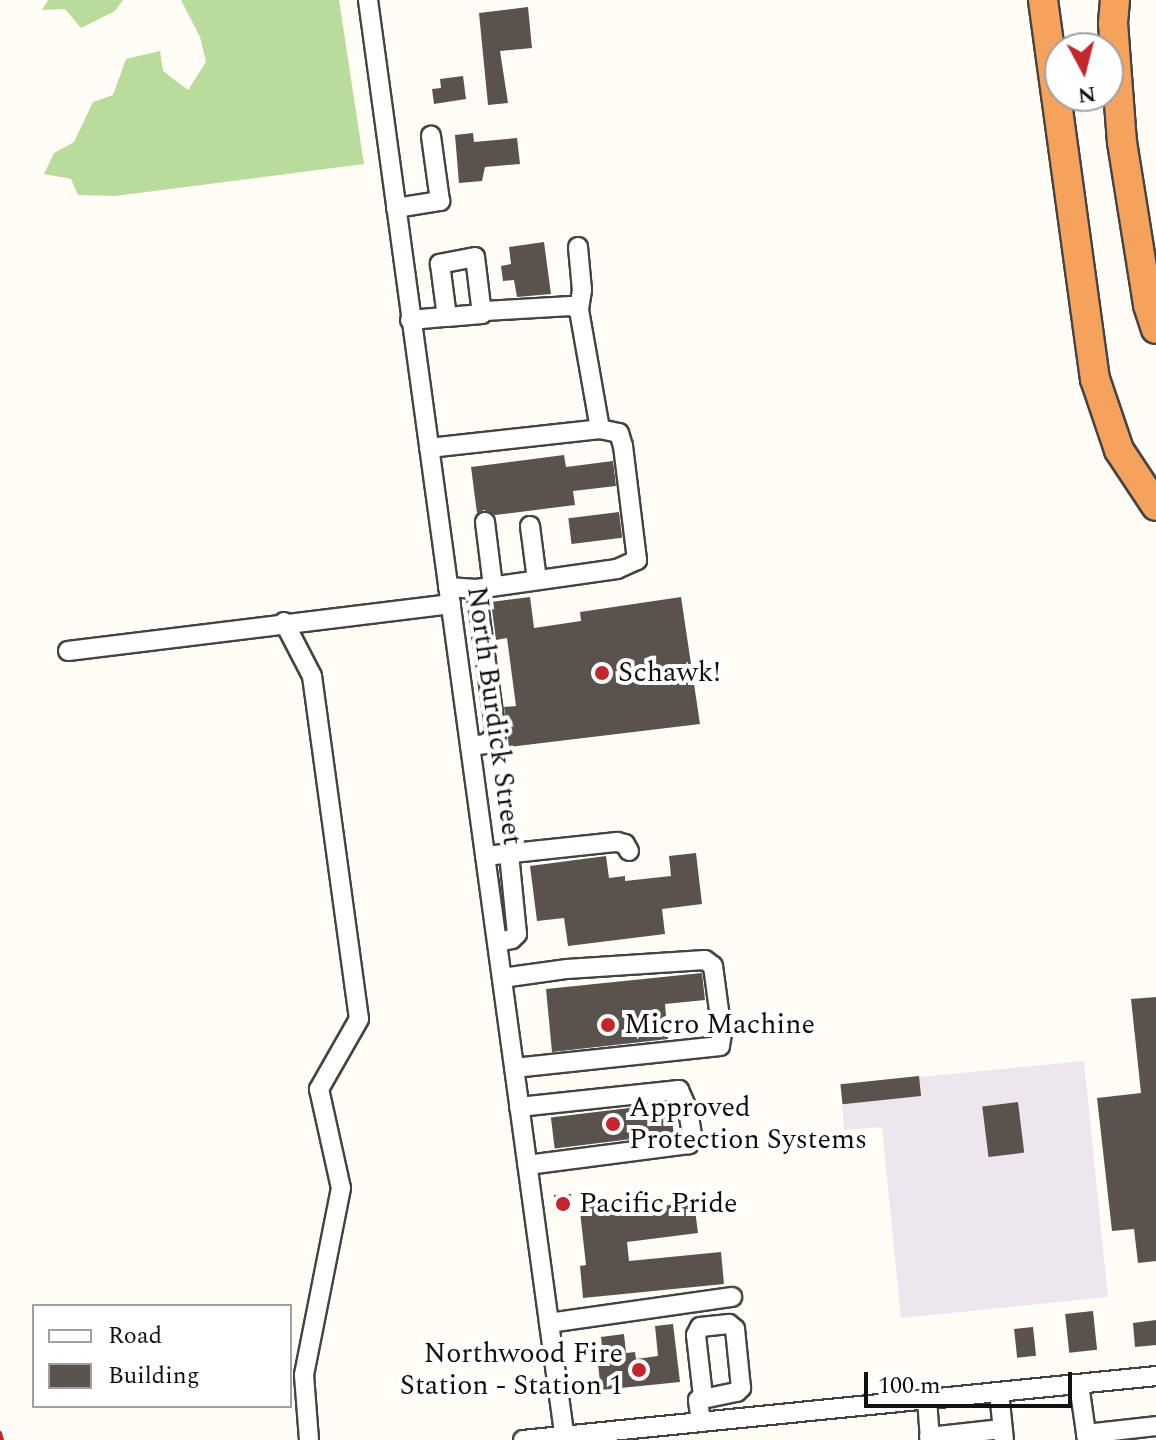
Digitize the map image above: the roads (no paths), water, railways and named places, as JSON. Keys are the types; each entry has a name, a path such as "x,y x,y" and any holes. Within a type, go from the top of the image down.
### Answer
{"highway":[{"path":"1043,0 1095,379 1119,450 1156,506"},
{"path":"1115,0 1113,23 1122,142 1148,305 1156,329"}],"street":[{"name":"North Burdick Street","path":"368,0 565,1438"},
{"path":"396,208 440,201 431,136"},
{"path":"578,247 582,290 579,310 600,429"},
{"path":"447,317 439,270 445,261 475,257 485,311"},
{"path":"410,320 485,311 571,306 579,310"},
{"path":"68,651 450,596 484,587 617,569 637,560 619,433 600,429 429,448"},
{"path":"470,746 486,744 496,735 484,587 485,522"},
{"path":"530,526 537,580"},
{"path":"284,622 312,676 359,1019 319,1089 341,1188 304,1375 309,1440"},
{"path":"485,856 617,842 625,844 629,851"},
{"path":"497,942 512,939 517,934 509,854"},
{"path":"491,900 515,897"},
{"path":"502,978 567,969 705,960 713,966 722,1033 720,1046 514,1068"},
{"path":"519,1107 679,1090 688,1110 692,1136 689,1144 527,1165"},
{"path":"549,1323 732,1297"},
{"path":"523,1440 1156,1376"},
{"path":"1079,1384 1086,1437 1156,1426"},
{"path":"927,1399 930,1438 1003,1435 999,1392"},
{"path":"701,1422 698,1400 703,1396"}],"railway":[{"path":"0,1433 2,1440"}],"place":[{"name":"Schawk!","path":"602,673"},
{"name":"Micro Machine","path":"608,1025"},
{"name":"Approved Protection Systems","path":"613,1124"},
{"name":"Pacific Pride","path":"563,1204"},
{"name":"Northwood Fire Station - Station 1","path":"639,1370"}]}
